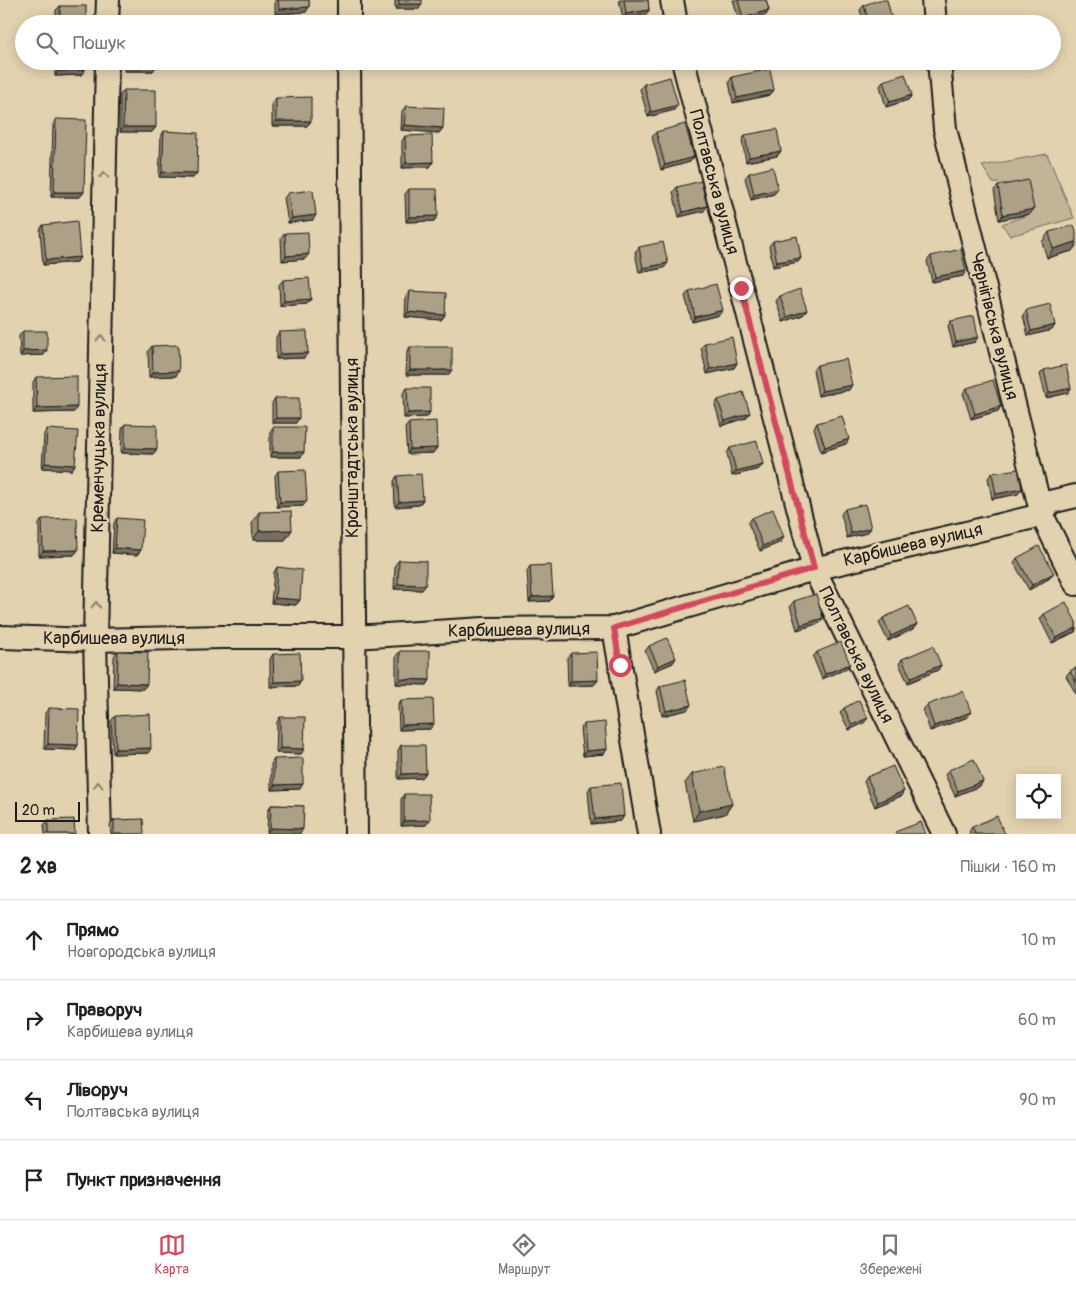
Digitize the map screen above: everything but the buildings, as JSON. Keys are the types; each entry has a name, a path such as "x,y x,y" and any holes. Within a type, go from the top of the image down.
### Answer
{"street":[{"path":"107,15 108,0"},
{"path":"349,0 349,15"},
{"path":"672,0 674,15"},
{"path":"933,0 934,15"},
{"name":"Кременчуцька вулиця","path":"100,834 95,640 107,70"},
{"name":"Кронштадтська вулиця","path":"349,70 356,834"},
{"name":"Полтавська вулиця","path":"685,70 814,568 944,834"},
{"name":"Чернігівська вулиця","path":"940,70 945,129 1042,515 1076,584"},
{"name":"Карбишева вулиця","path":"0,637 95,640 221,637 354,637 484,629 614,628 814,568 1042,515 1050,502 1076,496"},
{"path":"614,628 649,834"}],"shaded area":[{"path":"1047,154 1074,218 1010,236 1002,224 1030,214 1025,185 993,183 982,166"}],"route":[{"path":"620,665 614,628 814,568 741,288"}]}
